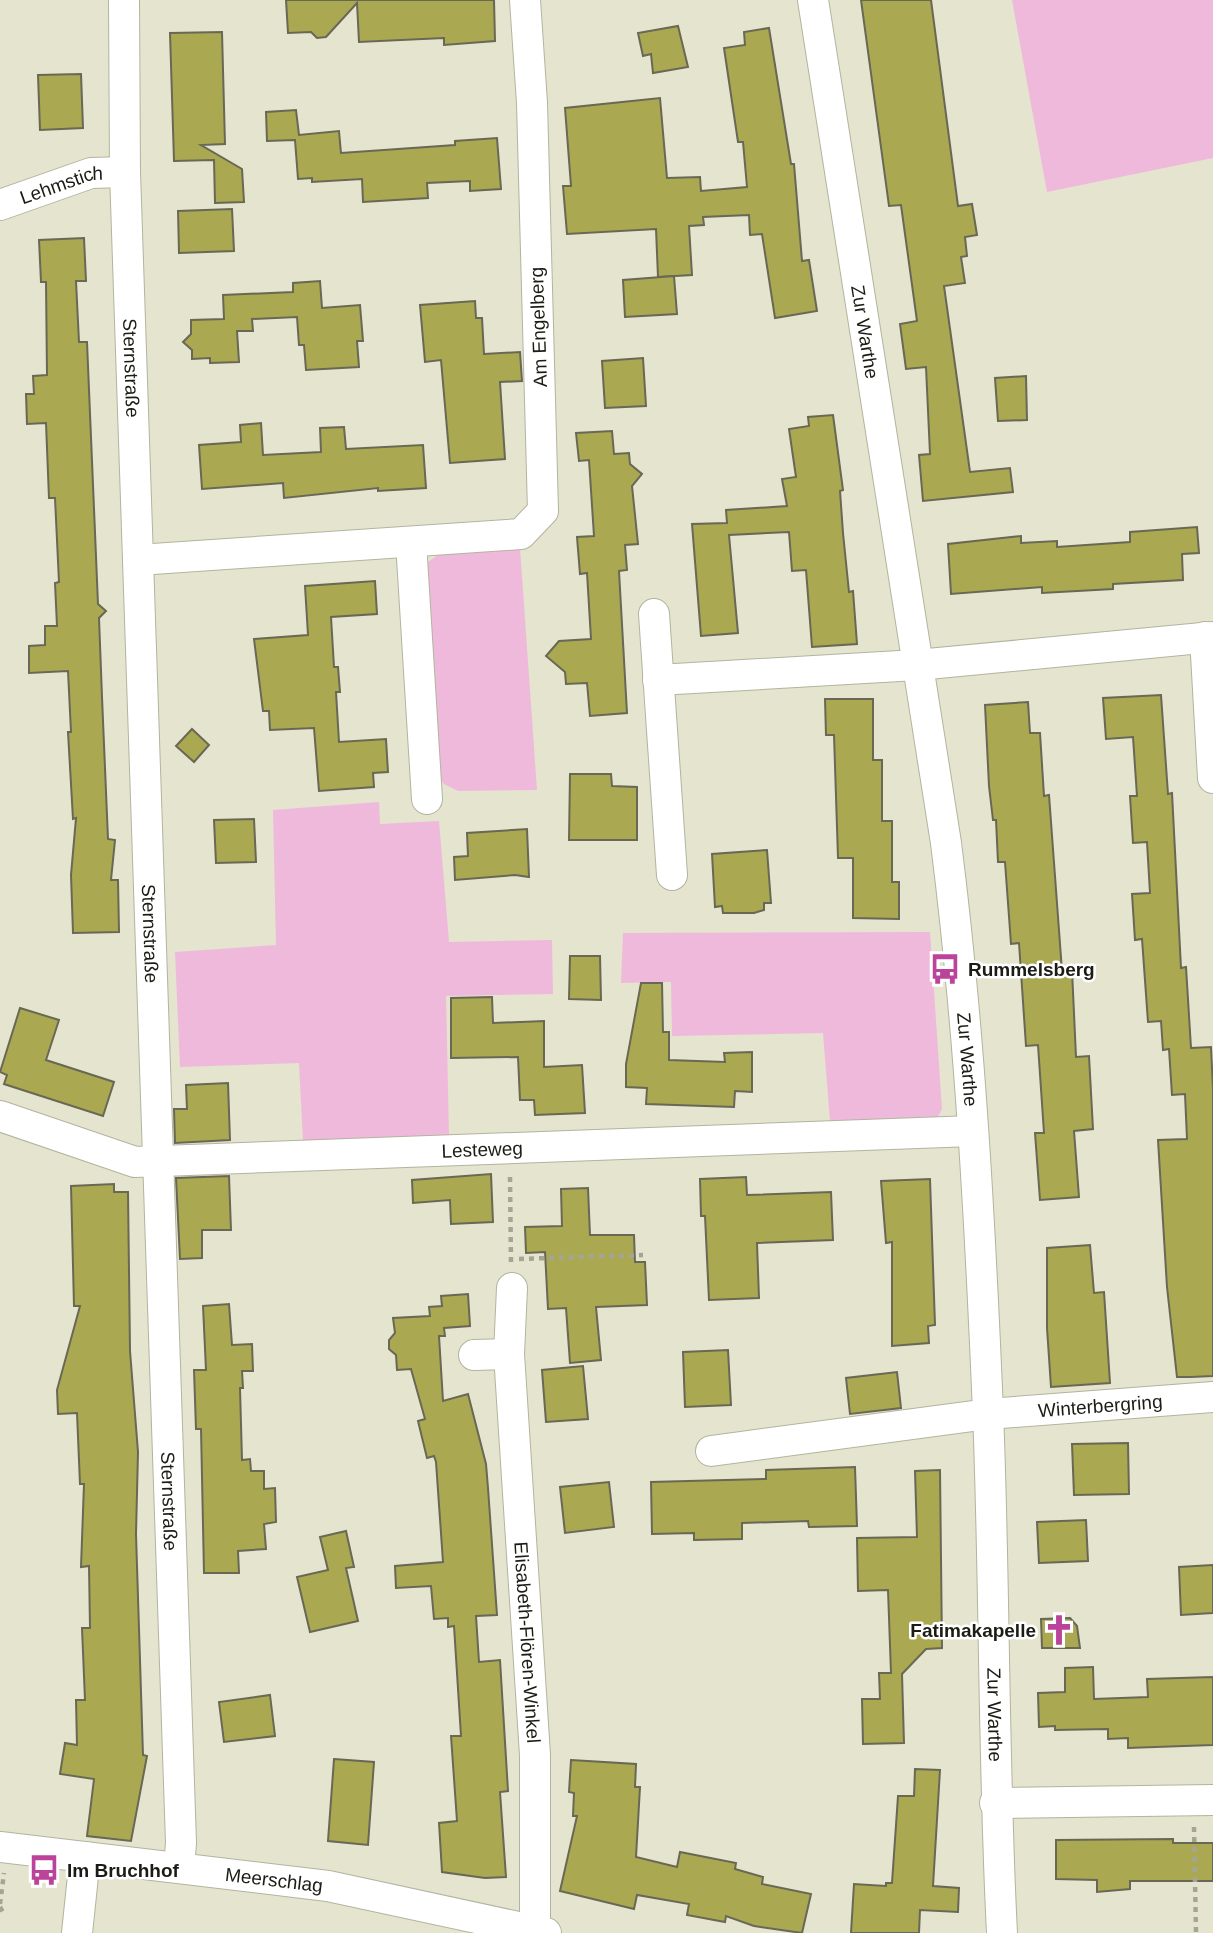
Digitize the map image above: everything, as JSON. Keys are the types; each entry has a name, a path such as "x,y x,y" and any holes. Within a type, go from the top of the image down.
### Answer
{"street":[{"name":"Sternstraße","path":"124,0 125,172 156,1162 181,1843 179,1868"},
{"name":"Am Engelberg","path":"138,560 521,534 543,511 532,103 525,0"},
{"name":"Zur Warthe","path":"813,0 946,843 962,969 988,1414 995,1803 1002,1933"},
{"name":"Lehmstich","path":"0,205 91,173 125,172"},
{"path":"411,542 427,799"},
{"path":"654,614 672,875"},
{"path":"658,680 917,665 1209,637 1213,778"},
{"name":"Lesteweg","path":"0,1116 135,1162 973,1131"},
{"name":"Elisabeth-Flören-Winkel","path":"512,1273 509,1354 535,1755 541,1932"},
{"path":"474,1355 509,1354"},
{"name":"Winterbergring","path":"988,1414 1213,1397"},
{"path":"711,1451 988,1414"},
{"path":"995,1803 1203,1801"},
{"name":"Meerschlag","path":"0,1847 328,1886 541,1932"},
{"path":"78,1933 85,1857"}],"path":[{"path":"509,1147 512,1273 643,1255"},
{"path":"1196,1933 1203,1801"}],"shaded area":[{"path":"1012,0 1213,0 1213,158 1047,192"},
{"path":"520,548 537,790 458,791 444,784 437,773 423,575 428,562 439,554"},
{"path":"379,802 380,824 439,821 449,942 552,940 553,994 446,996 449,1135 303,1141 299,1063 180,1067 175,952 276,945 273,810"},
{"path":"930,932 942,1109 935,1122 830,1121 823,1033 672,1036 671,982 621,983 623,933"}],"building":[{"path":"286,0 494,0 495,41 444,45 444,38 359,42 357,3 326,37 317,38 311,32 288,33"},
{"path":"861,0 931,0 958,206 972,204 977,235 965,237 967,256 961,257 965,283 944,286 970,472 1010,468 1013,492 923,501 919,455 930,454 926,367 906,369 900,324 917,321 901,205 889,206"},
{"path":"678,26 688,67 653,73 651,54 643,56 638,33"},
{"path":"769,28 791,164 794,164 802,261 809,260 817,311 775,318 762,234 750,235 749,215 703,217 704,225 689,226 692,275 658,277 656,229 567,234 563,186 571,186 565,108 660,98 667,178 700,177 701,191 747,187 743,142 738,142 724,48 745,45 744,32"},
{"path":"222,32 225,144 201,145 242,169 244,202 215,203 214,160 174,161 170,33"},
{"path":"81,74 83,128 40,130 38,75"},
{"path":"296,110 299,135 339,131 341,153 455,145 455,141 497,138 501,189 470,191 470,181 427,183 428,198 363,202 362,179 312,182 312,178 298,179 295,140 267,141 266,112"},
{"path":"232,209 234,251 179,253 178,211"},
{"path":"84,238 86,281 76,281 79,342 87,342 98,604 106,611 99,618 102,697 108,839 115,840 111,880 118,880 119,932 73,933 71,875 76,818 73,819 68,732 71,732 68,671 29,673 29,646 45,645 45,626 57,626 55,583 59,582 55,498 49,498 46,423 27,424 26,394 34,394 33,376 47,375 46,282 41,282 39,240"},
{"path":"674,276 677,314 625,317 623,280"},
{"path":"320,281 322,308 360,305 363,341 357,341 359,367 306,370 304,345 299,345 297,317 252,319 253,331 237,331 239,362 210,363 210,358 192,359 192,350 183,342 191,334 191,320 224,319 223,295 293,292 293,283"},
{"path":"475,301 476,318 482,318 484,354 520,352 522,381 500,382 505,459 450,463 441,360 425,362 420,305"},
{"path":"643,358 646,406 605,408 602,361"},
{"path":"1026,376 1027,420 998,421 995,378"},
{"path":"833,415 843,490 840,491 849,592 853,591 857,644 812,647 806,570 792,571 789,532 729,535 738,633 701,636 692,524 727,523 726,510 787,506 782,479 796,477 789,429 809,426 808,417"},
{"path":"261,423 263,455 321,452 320,428 344,427 346,449 423,445 426,488 378,491 378,488 284,498 283,483 202,489 199,445 241,442 240,425"},
{"path":"612,431 614,454 629,453 630,464 642,474 632,486 638,544 625,545 627,570 619,571 627,713 590,716 587,683 566,684 565,672 546,656 559,641 591,639 587,573 580,574 577,537 594,536 589,460 579,461 576,433"},
{"path":"1197,527 1199,553 1182,554 1183,580 1113,584 1113,589 1042,593 1042,587 951,594 948,544 1021,536 1021,543 1057,541 1057,547 1130,542 1130,532"},
{"path":"375,581 377,614 331,617 334,667 338,667 340,692 336,692 339,742 386,739 388,772 373,773 374,787 319,791 314,728 270,730 269,711 263,711 254,639 308,635 305,586"},
{"path":"1161,695 1168,794 1172,793 1181,968 1186,967 1191,1048 1211,1047 1213,1376 1177,1377 1167,1287 1158,1140 1187,1139 1185,1094 1172,1095 1169,1049 1163,1050 1161,1021 1148,1022 1142,939 1135,940 1132,894 1150,893 1147,842 1133,843 1130,796 1137,796 1133,737 1106,739 1103,698"},
{"path":"825,699 873,699 873,760 882,760 882,821 892,821 892,882 899,882 899,919 853,918 853,858 838,858 834,735 826,735"},
{"path":"1028,702 1030,733 1040,733 1044,796 1049,795 1062,971 1072,970 1076,1057 1089,1056 1093,1129 1074,1131 1079,1197 1040,1200 1035,1133 1044,1133 1038,1045 1026,1046 1019,943 1011,944 1005,862 998,862 996,820 993,820 989,786 985,705"},
{"path":"192,729 209,745 194,762 176,746"},
{"path":"570,774 611,774 612,786 637,787 637,840 569,840"},
{"path":"254,819 256,862 216,863 214,820"},
{"path":"527,829 529,877 515,875 455,880 454,857 468,856 467,833"},
{"path":"767,850 771,903 764,903 764,910 754,913 723,913 722,906 715,907 712,854"},
{"path":"570,956 600,956 601,1000 569,999"},
{"path":"641,983 662,983 663,1032 669,1032 669,1060 725,1062 724,1053 752,1052 752,1092 735,1091 734,1107 646,1104 647,1088 626,1087 626,1064"},
{"path":"492,997 493,1023 544,1021 544,1067 582,1065 585,1113 535,1115 534,1100 520,1100 518,1057 451,1058 451,998"},
{"path":"20,1008 59,1020 46,1060 114,1082 103,1116 4,1084 7,1075 0,1072"},
{"path":"228,1083 230,1140 175,1143 174,1109 187,1109 186,1085"},
{"path":"491,1174 493,1222 451,1224 450,1200 413,1203 412,1180"},
{"path":"229,1176 231,1230 202,1230 202,1258 180,1259 176,1178"},
{"path":"746,1177 747,1195 831,1192 833,1240 757,1243 759,1298 709,1300 705,1216 701,1216 700,1179"},
{"path":"930,1179 935,1325 928,1326 929,1343 892,1346 892,1242 886,1243 881,1181"},
{"path":"114,1184 114,1192 128,1192 130,1351 138,1452 136,1534 143,1755 147,1756 131,1841 87,1836 94,1779 60,1774 65,1743 77,1745 76,1700 85,1700 82,1628 90,1628 89,1566 81,1567 84,1484 80,1484 77,1413 58,1414 57,1390 80,1306 74,1306 71,1186"},
{"path":"588,1188 590,1235 634,1235 635,1262 645,1262 647,1305 596,1307 601,1360 570,1363 566,1308 548,1309 545,1252 526,1253 525,1227 562,1226 561,1189"},
{"path":"1090,1245 1094,1293 1104,1292 1110,1383 1051,1387 1047,1328 1047,1248"},
{"path":"468,1294 470,1326 444,1328 445,1336 439,1336 443,1401 468,1394 486,1464 497,1615 476,1616 479,1662 500,1660 508,1791 500,1792 506,1877 485,1878 442,1872 439,1823 457,1821 451,1736 461,1736 454,1626 448,1627 448,1618 434,1619 431,1586 396,1588 395,1566 443,1562 436,1462 434,1456 427,1458 418,1421 425,1419 411,1369 397,1370 396,1355 389,1349 389,1340 395,1333 393,1318 430,1316 429,1307 442,1306 441,1296"},
{"path":"229,1304 232,1345 252,1344 253,1371 242,1371 243,1388 240,1388 242,1460 250,1459 251,1471 264,1471 264,1489 275,1488 276,1522 264,1524 266,1549 238,1551 239,1573 204,1573 201,1429 196,1429 194,1370 206,1370 203,1306"},
{"path":"728,1350 731,1405 685,1407 683,1352"},
{"path":"583,1366 588,1419 546,1422 542,1370"},
{"path":"897,1372 901,1408 850,1414 846,1378"},
{"path":"1128,1443 1129,1494 1074,1495 1072,1444"},
{"path":"855,1467 857,1526 809,1527 808,1521 742,1523 742,1539 694,1540 694,1533 652,1534 651,1482 766,1479 766,1470"},
{"path":"940,1470 942,1648 926,1649 902,1674 904,1743 863,1744 862,1699 880,1699 879,1673 891,1673 888,1590 858,1591 857,1538 917,1537 915,1471"},
{"path":"609,1482 614,1527 565,1533 560,1487"},
{"path":"1086,1520 1088,1561 1039,1563 1037,1522"},
{"path":"346,1531 354,1567 346,1568 358,1621 310,1632 297,1577 328,1570 320,1537"},
{"path":"1213,1565 1213,1613 1181,1615 1179,1567"},
{"name":"Fatimakapelle","path":"1070,1618 1077,1626 1080,1648 1042,1648 1041,1619"},
{"path":"1093,1667 1094,1699 1148,1697 1147,1679 1213,1677 1213,1745 1128,1748 1128,1738 1108,1739 1108,1729 1055,1730 1055,1726 1039,1727 1038,1693 1065,1692 1065,1668"},
{"path":"270,1695 275,1736 224,1742 219,1702"},
{"path":"334,1759 374,1762 368,1845 328,1841"},
{"path":"571,1760 636,1764 635,1787 640,1787 636,1857 677,1867 680,1852 736,1863 735,1869 763,1877 762,1884 811,1894 802,1933 754,1926 726,1916 725,1922 687,1915 689,1904 637,1895 634,1909 560,1891 577,1816 573,1816 574,1793 569,1792"},
{"path":"915,1769 940,1770 933,1886 959,1888 958,1912 920,1910 919,1933 851,1933 854,1884 886,1886 886,1883 892,1883 898,1796 914,1796"},
{"path":"1173,1839 1173,1843 1213,1843 1213,1881 1130,1881 1130,1889 1097,1892 1097,1880 1056,1879 1056,1840"}],"place":[{"name":"Rummelsberg","path":"945,969"},
{"name":"Fatimakapelle","path":"1059,1630"},
{"name":"Im Bruchhof","path":"44,1870"}]}
